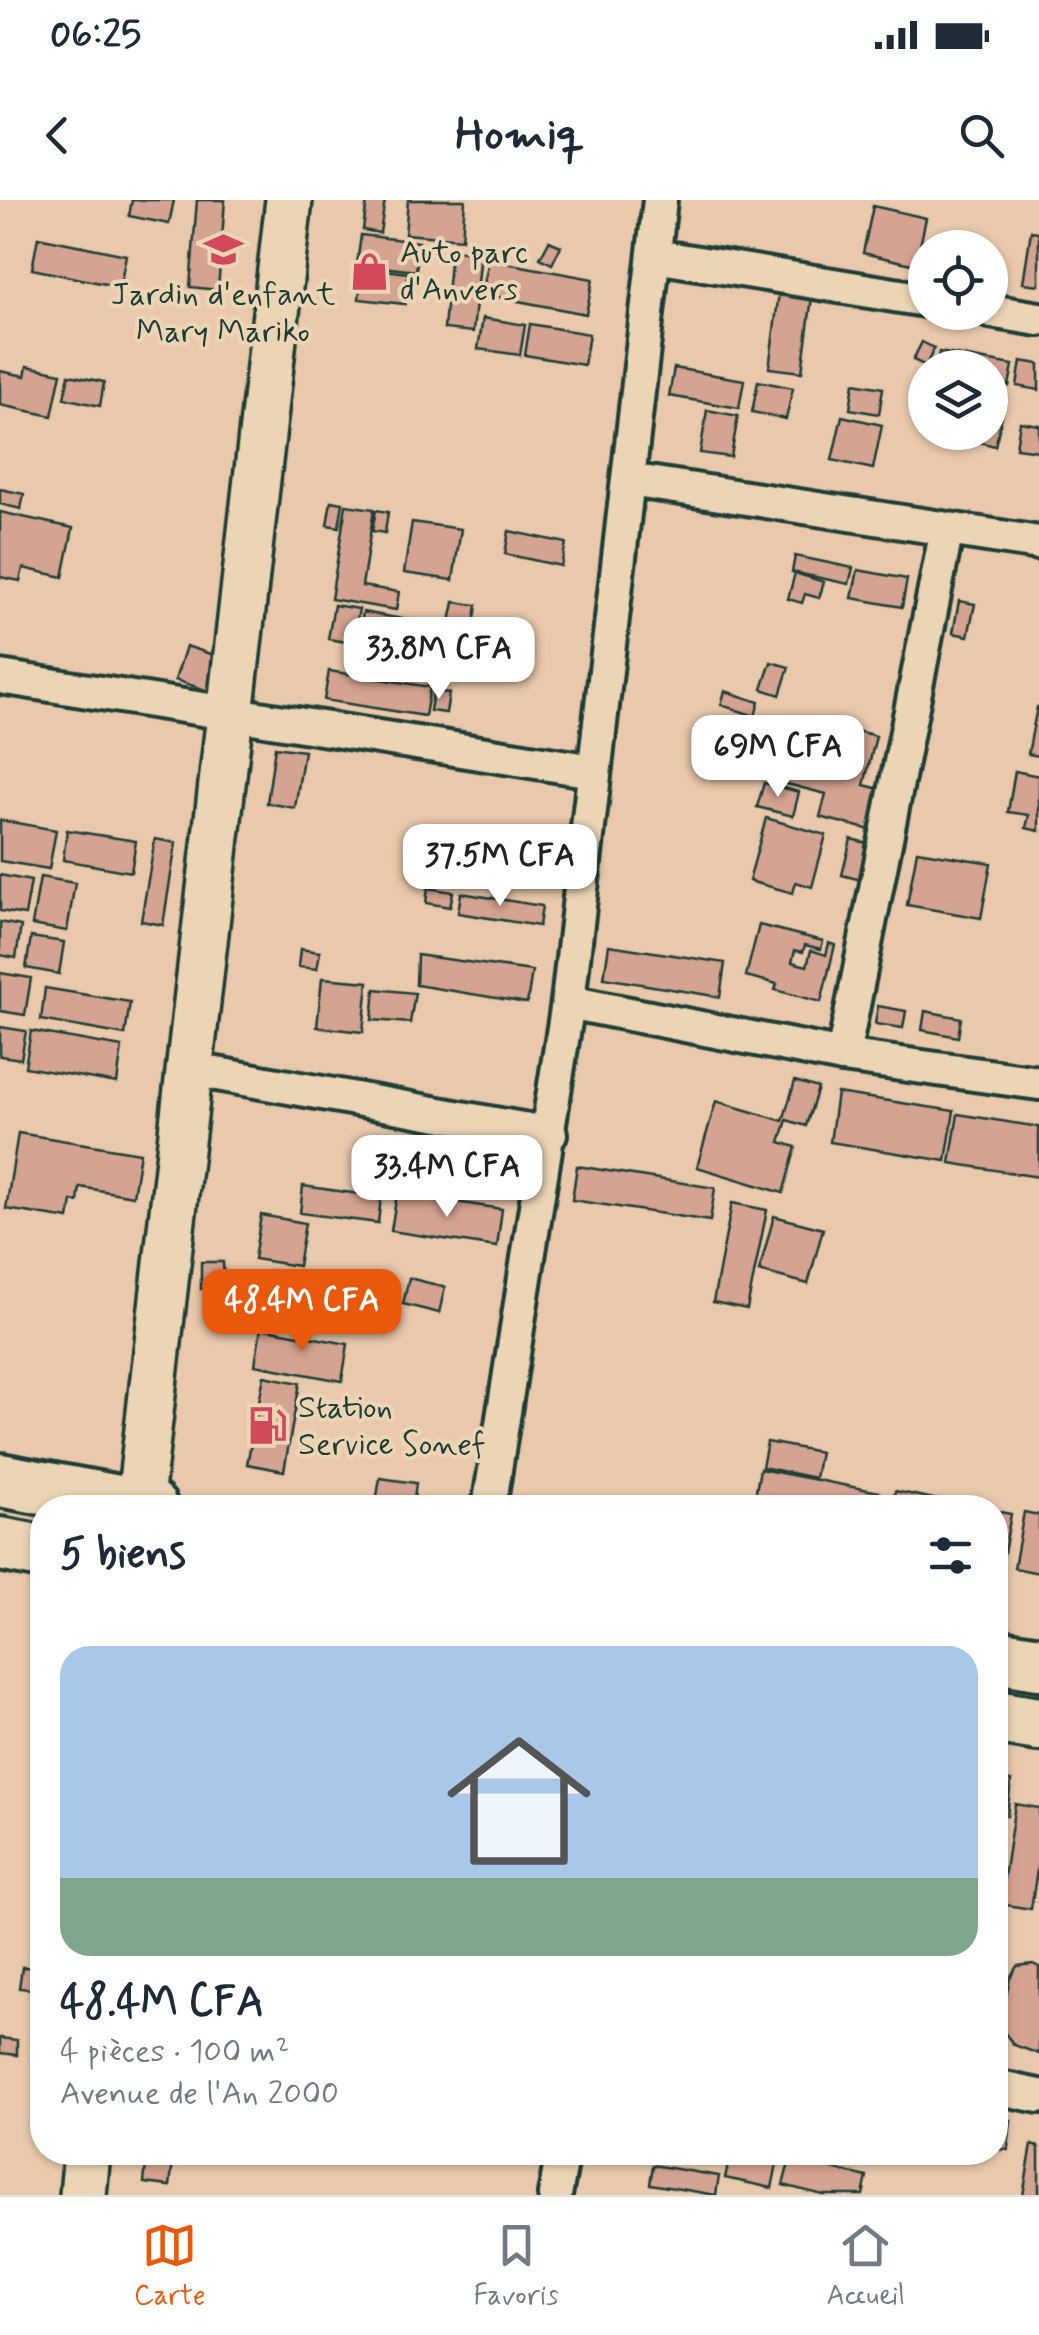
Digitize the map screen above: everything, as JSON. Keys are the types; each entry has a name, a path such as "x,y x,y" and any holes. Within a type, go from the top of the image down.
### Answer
{"main road":[{"path":"0,1480 79,1495"},
{"path":"0,1544 30,1550"},
{"path":"1008,1658 1039,1663"},
{"path":"1008,1719 1039,1724"}],"street":[{"path":"144,1495 188,1068 289,200"},
{"path":"491,1495 568,1002 660,200"},
{"path":"655,256 908,297"},
{"path":"1008,314 1039,319"},
{"path":"629,480 1039,544"},
{"path":"843,1056 948,529"},
{"path":"0,677 594,771"},
{"path":"568,1002 843,1056 1039,1083"},
{"path":"188,1068 550,1134"},
{"path":"1008,2090 1039,2096"},
{"path":"83,2195 86,2165"},
{"path":"555,2195 561,2165"}],"building":[{"path":"132,200 174,200 169,224 129,216"},
{"path":"197,200 225,200 218,290 190,287"},
{"path":"367,200 385,200 380,233 363,230"},
{"path":"408,200 465,200 462,239 405,234"},
{"path":"873,206 926,218 923,230 908,230 908,263 863,253"},
{"path":"1031,231 1039,232 1039,285 1023,283"},
{"path":"361,235 419,242 416,271 357,264"},
{"path":"38,237 126,255 120,287 32,269"},
{"path":"549,241 561,246 552,264 540,258"},
{"path":"451,250 481,253 473,332 444,329"},
{"path":"489,260 593,279 586,314 482,294"},
{"path":"362,267 408,273 405,304 359,299"},
{"path":"780,285 813,289 802,372 769,368"},
{"path":"483,318 525,325 520,355 478,349"},
{"path":"530,324 589,334 584,365 525,355"},
{"path":"922,342 934,348 933,350 918,350"},
{"path":"1021,361 1039,364 1039,390 1017,386"},
{"path":"1008,364 1013,365 1008,386"},
{"path":"27,366 61,373 52,416 0,405 0,371 25,376"},
{"path":"674,368 744,380 739,408 669,396"},
{"path":"69,375 104,382 100,406 64,398"},
{"path":"758,381 793,388 786,419 752,412"},
{"path":"854,383 883,388 879,414 850,409"},
{"path":"707,410 738,416 731,457 700,453"},
{"path":"842,416 882,425 873,469 832,460"},
{"path":"1020,422 1039,425 1039,451 1016,448"},
{"path":"0,489 24,494 21,509 0,504"},
{"path":"331,501 343,503 339,527 327,525"},
{"path":"346,505 374,509 362,586 399,592 396,610 331,599"},
{"path":"376,510 388,512 385,533 372,531"},
{"path":"0,512 73,528 63,577 23,568 20,581 0,577"},
{"path":"412,522 461,529 453,580 404,573"},
{"path":"509,531 566,543 561,566 505,554"},
{"path":"795,556 853,568 849,584 792,572"},
{"path":"858,570 907,579 902,607 852,598"},
{"path":"795,573 824,582 819,598 805,594 802,603 788,599"},
{"path":"959,601 975,604 968,636 953,633"},
{"path":"454,602 477,605 474,626 450,622"},
{"path":"334,605 359,609 353,643 328,639"},
{"path":"363,612 436,625 431,654 358,642"},
{"path":"186,646 220,657 209,691 175,680"},
{"path":"432,661 451,664 447,685 429,682"},
{"path":"771,662 789,667 780,695 762,689"},
{"path":"329,671 430,687 425,716 324,700"},
{"path":"433,691 449,693 446,713 430,711"},
{"path":"725,691 759,702 755,716 721,705"},
{"path":"1039,708 1039,756 1028,754"},
{"path":"800,716 876,736 864,785 880,789 870,830 820,817 826,794 783,783"},
{"path":"741,723 774,734 767,756 734,746"},
{"path":"275,747 304,751 295,808 267,803"},
{"path":"1015,771 1039,776 1039,831 1026,828 1029,815 1008,812"},
{"path":"764,783 799,792 793,816 757,807"},
{"path":"766,818 826,835 812,887 796,882 793,893 749,881"},
{"path":"0,820 56,830 49,869 0,861"},
{"path":"67,830 136,841 131,872 63,860"},
{"path":"155,839 176,843 163,925 141,921"},
{"path":"851,839 870,844 861,880 842,875"},
{"path":"917,851 991,863 981,918 907,905"},
{"path":"0,875 31,881 25,915 0,911"},
{"path":"40,877 75,883 67,931 32,925"},
{"path":"428,888 453,892 450,907 426,903"},
{"path":"461,893 542,906 539,926 458,913"},
{"path":"0,922 21,926 16,958 0,955"},
{"path":"759,925 823,941 821,949 805,945 803,952 795,950 792,962 807,966 811,950 826,955 829,943 835,945 821,1002 775,990 777,984 746,976"},
{"path":"31,937 64,942 59,974 26,968"},
{"path":"609,945 725,963 720,997 604,978"},
{"path":"300,949 320,952 317,969 298,967"},
{"path":"417,955 532,971 527,1003 416,985"},
{"path":"0,973 31,978 25,1015 0,1011"},
{"path":"322,978 368,982 363,1032 317,1027"},
{"path":"45,988 130,1002 125,1035 41,1020"},
{"path":"375,989 415,993 410,1023 372,1020"},
{"path":"878,1006 906,1011 903,1028 875,1024"},
{"path":"925,1011 961,1018 958,1037 922,1030"},
{"path":"0,1027 26,1031 21,1059 0,1056"},
{"path":"31,1031 122,1047 117,1083 25,1067"},
{"path":"795,1081 818,1088 806,1126 787,1120 780,1142 796,1147 783,1193 697,1167 716,1101 783,1121"},
{"path":"837,1093 954,1111 946,1161 830,1142"},
{"path":"958,1114 1039,1127 1039,1177 950,1163"},
{"path":"18,1133 140,1153 133,1196 80,1187 78,1202 72,1201 69,1219 6,1209"},
{"path":"577,1166 715,1188 710,1221 572,1200"},
{"path":"303,1186 381,1197 378,1223 300,1213"},
{"path":"397,1193 502,1209 497,1247 391,1231"},
{"path":"732,1203 767,1210 747,1309 713,1302"},
{"path":"261,1215 305,1223 298,1266 254,1259"},
{"path":"774,1216 823,1229 808,1284 759,1271"},
{"path":"201,1262 223,1262 224,1289 201,1289"},
{"path":"409,1278 445,1287 439,1313 403,1304"},
{"path":"261,1328 348,1344 342,1381 255,1365"},
{"path":"264,1376 300,1383 284,1471 247,1464"},
{"path":"767,1442 820,1452 815,1478 762,1467"},
{"path":"760,1469 879,1492 878,1495 755,1495"},
{"path":"380,1478 416,1483 415,1495 377,1495"},
{"path":"1024,1512 1039,1515 1039,1573 1014,1568"},
{"path":"1015,1804 1039,1808 1039,1857 1031,1909 1008,1905 1008,1851"},
{"path":"1017,1966 1039,1967 1039,2054 1014,2045 1008,2037 1008,1988"},
{"path":"22,1967 30,1967 30,1989 19,1988"},
{"path":"0,2038 17,2040 17,2055 0,2053"},
{"path":"1032,2145 1039,2147 1039,2195 1023,2195"},
{"path":"146,2165 172,2165 170,2186 144,2183"},
{"path":"653,2165 719,2176 716,2195 650,2184"},
{"path":"728,2165 777,2165 772,2188 725,2178"},
{"path":"788,2165 816,2165 867,2177 863,2195 823,2195 783,2185"}],"place":[{"name":"Jardin d'enfant Mary Mariko","path":"223,250"},
{"name":"Auto parc d'Anvers","path":"370,271"},
{"name":"Station Service Sonef","path":"268,1426"}]}
